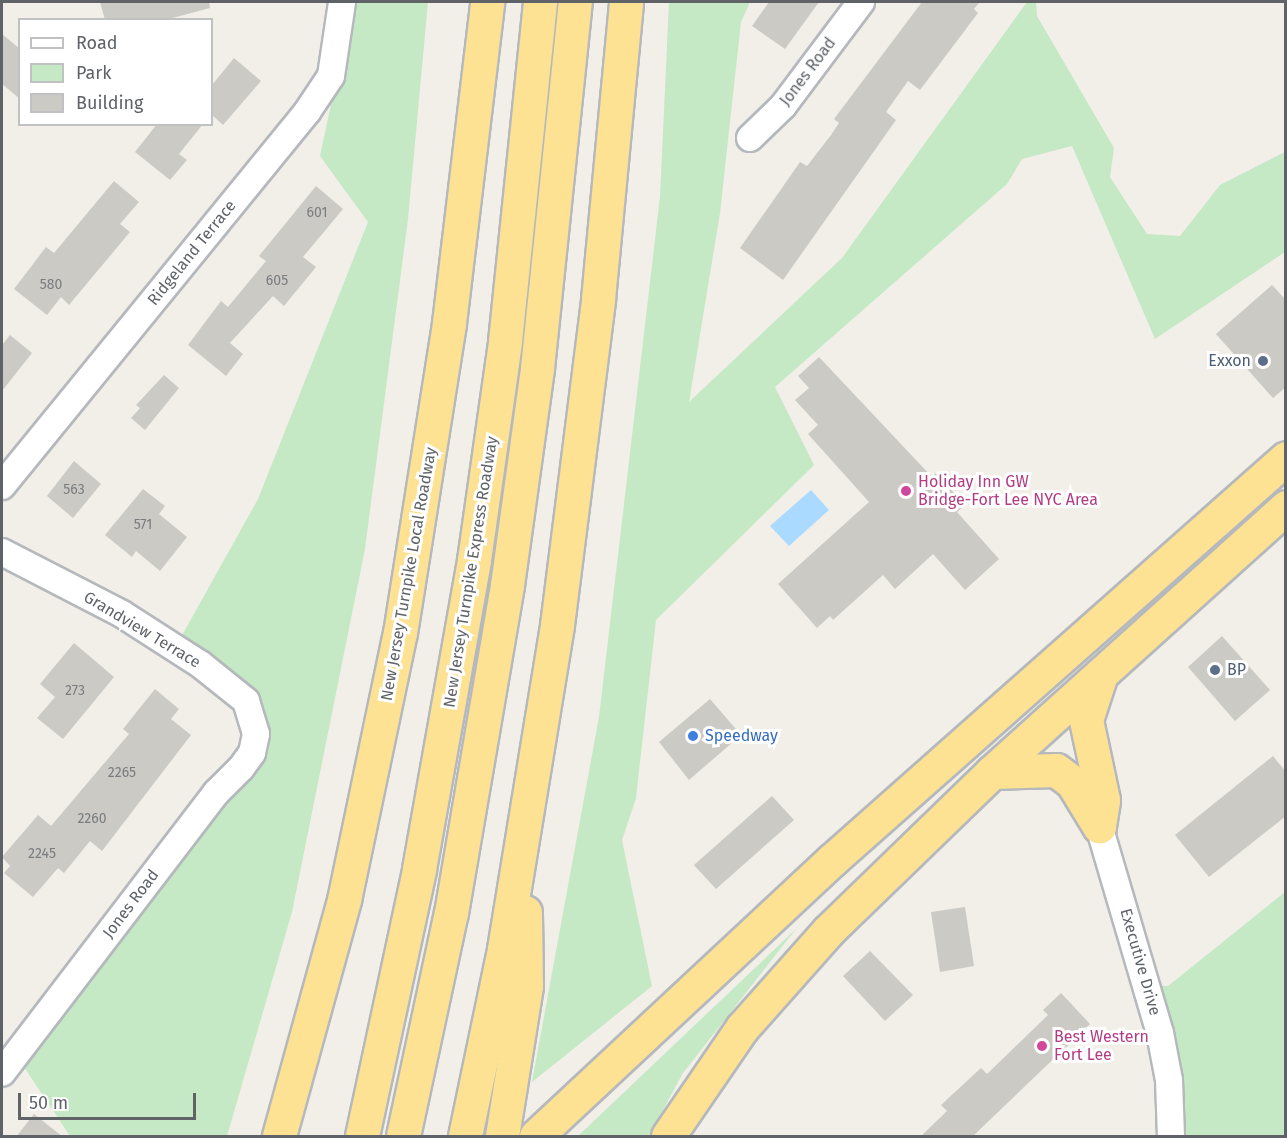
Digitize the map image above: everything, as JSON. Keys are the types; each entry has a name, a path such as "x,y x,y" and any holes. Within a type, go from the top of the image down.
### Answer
{"highway":[{"name":"New Jersey Turnpike Local Roadway","path":"279,1137 344,900 400,633 442,368 487,2"},
{"name":"New Jersey Turnpike Express Roadway","path":"362,1137 419,869 474,560 507,330 540,2"},
{"path":"404,1137 451,913 502,620 537,368 575,2"},
{"path":"465,1137 525,829 586,404 626,2"},
{"path":"536,1137 832,860 1286,458"},
{"path":"668,1137 709,1072 773,991 858,900 992,772 1286,507"},
{"path":"1099,826 1103,800 1086,720 1102,671"},
{"path":"992,772 1056,770 1072,782 1099,826"},
{"path":"502,1137 526,986 525,829"}],"street":[{"name":"Ridgeland Terrace","path":"2,486 307,112 331,76 342,2"},
{"name":"Jones Road","path":"750,138 783,106 861,2"},
{"name":"Grandview Terrace","path":"2,552 122,614 200,664 246,701 256,734"},
{"name":"Jones Road","path":"2,1073 216,793 241,768 252,753 256,734"},
{"name":"Executive Drive","path":"1099,826 1160,1033 1169,1080 1170,1137"}],"green space":[{"path":"353,2 428,2 408,219 365,549 292,912 227,1136 70,1136 16,1055 241,768 254,716 175,648 258,499 368,222 320,156"},
{"path":"669,2 750,2 741,22 720,213 689,402 842,258 1027,2 1036,2 1037,16 1114,148 1110,177 1147,234 1180,236 1220,185 1285,152 1285,252 1155,339 1072,146 1022,159 1007,184 775,387 814,465 656,620 636,798 622,840 652,986 532,1082 599,717 660,197"},
{"path":"1285,892 1285,1136 1171,1136 1147,985 1168,986"},
{"path":"796,929 683,1073 649,1136 578,1136"}],"water":[{"path":"811,490 829,510 789,546 770,526"}],"building":[{"path":"100,2 209,2 210,8 172,18 104,18"},
{"path":"769,2 819,2 785,49 752,26"},
{"path":"922,2 980,2 974,9 978,13 920,90 908,81 886,112 896,120 783,280 740,248 800,162 807,166 831,135 839,123 834,119"},
{"path":"2,34 18,47 18,97 2,84"},
{"path":"234,58 261,81 223,125 213,116 213,84"},
{"path":"155,126 201,126 179,154 187,160 170,180 135,152"},
{"path":"114,181 139,202 120,224 130,232 69,305 61,297 47,315 14,289 46,247 54,253"},
{"path":"316,186 343,209 303,257 316,267 284,306 273,296 230,343 243,354 226,376 188,345 221,301 228,307 266,261 259,256"},
{"name":"Exxon","path":"1272,285 1286,300 1286,387 1273,398 1216,334"},
{"path":"10,335 32,353 2,391 2,345"},
{"name":"Holiday Inn GW Bridge-Fort Lee NYC Area","path":"819,357 932,477 936,473 965,505 957,512 999,559 965,590 933,554 895,589 883,575 833,620 830,616 817,628 778,584 869,502 808,434 818,425 795,400 809,388 798,376"},
{"path":"164,375 179,388 145,430 131,418 140,408 136,405"},
{"path":"74,461 101,484 73,518 47,496"},
{"path":"143,489 165,506 159,514 187,537 160,571 136,551 132,557 105,535"},
{"path":"1222,636 1270,690 1235,721 1188,667"},
{"path":"74,643 114,677 63,739 37,718 55,697 40,684"},
{"path":"155,689 179,709 171,719 191,735 102,851 90,841 64,873 58,868 33,897 4,873 10,866 2,857 38,815 51,826 129,734 123,729"},
{"path":"710,699 741,735 689,780 659,742"},
{"path":"1273,756 1286,772 1286,816 1209,877 1175,835"},
{"path":"772,796 794,820 716,889 694,865"},
{"path":"965,907 974,966 940,972 931,912"},
{"path":"870,951 913,995 885,1021 843,976"},
{"name":"Best Western Fort Lee","path":"1061,993 1090,1024 972,1137 920,1137 947,1111 941,1105 981,1068 987,1074 1048,1015 1043,1010"},
{"path":"34,1114 63,1137 16,1137"}],"place":[{"name":"Exxon","path":"1263,361"},
{"name":"Holiday Inn GW Bridge-Fort Lee NYC Area","path":"906,491"},
{"name":"BP","path":"1215,670"},
{"name":"Speedway","path":"693,736"},
{"name":"Best Western Fort Lee","path":"1042,1046"}]}
